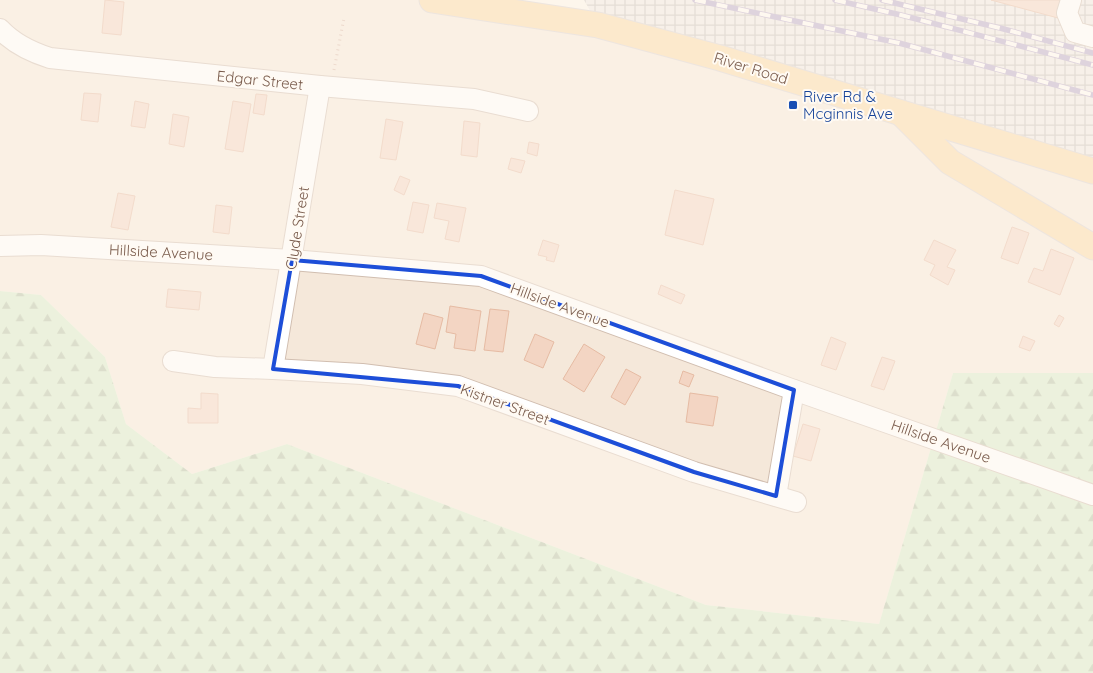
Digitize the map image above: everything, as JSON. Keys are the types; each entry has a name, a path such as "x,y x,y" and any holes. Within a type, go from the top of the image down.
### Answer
{"main road":[{"name":"River Road","path":"432,0 598,25 720,58 1093,170"},
{"path":"899,112 950,162 1093,247"}],"street":[{"path":"1071,0 1067,13 1075,32 1093,37"},
{"name":"Edgar Street","path":"0,29 19,45 34,53 50,58 320,86 474,99 528,111"},
{"name":"Clyde Street","path":"273,368 320,86"},
{"name":"Hillside Avenue","path":"0,246 41,245 292,260 481,276 794,390 1093,494"},
{"name":"Kistner Street","path":"173,361 215,367 273,368 362,374 458,386 694,472 796,502"},
{"path":"776,496 794,390"}],"path":[{"path":"320,86 333,77 344,18"}],"highlighted area":[{"path":"292,260 481,276 794,390 776,496 694,472 458,386 273,369"}],"shaded area":[{"path":"0,0 432,0 484,7 1093,171 1093,373 953,373 879,624 706,605 287,444 192,474 126,424 105,357 41,295 0,291"},
{"path":"584,0 1093,0 1093,171 598,25"}],"green space":[{"path":"0,291 41,295 105,357 126,424 192,474 287,444 706,605 879,624 953,373 1093,373 1093,673 0,673"}],"building":[{"path":"105,0 124,2 121,35 102,33"},
{"path":"991,0 1064,0 1058,18"},
{"path":"84,93 101,94 98,122 81,120"},
{"path":"256,94 267,95 264,115 253,113"},
{"path":"135,101 149,104 145,128 131,126"},
{"path":"233,101 251,104 243,152 225,149"},
{"path":"173,114 189,117 184,147 169,144"},
{"path":"386,119 403,122 396,160 380,158"},
{"path":"464,121 480,123 477,157 461,155"},
{"path":"529,142 539,144 537,156 527,153"},
{"path":"511,158 525,161 521,173 508,169"},
{"path":"400,176 410,180 404,195 394,190"},
{"path":"675,190 714,199 703,245 665,235"},
{"path":"118,193 135,196 128,230 111,227"},
{"path":"413,202 429,205 423,233 407,230"},
{"path":"437,203 466,208 459,242 445,239 449,221 434,218"},
{"path":"216,205 232,207 229,234 213,232"},
{"path":"1012,227 1029,233 1018,264 1001,258"},
{"path":"543,240 559,245 554,262 546,260 547,257 538,255"},
{"path":"934,240 956,250 947,267 955,270 948,285 930,275 935,265 924,260"},
{"path":"1051,249 1074,258 1060,295 1028,282 1034,268 1043,271"},
{"path":"661,285 685,295 681,304 658,294"},
{"path":"168,289 201,292 199,310 166,307"},
{"path":"450,306 481,311 475,351 454,348 456,334 446,332"},
{"path":"490,309 509,311 503,352 484,350"},
{"path":"424,313 443,318 435,349 416,344"},
{"path":"1059,315 1064,318 1059,327 1054,324"},
{"path":"535,334 554,342 543,368 524,360"},
{"path":"1023,336 1035,341 1030,351 1019,347"},
{"path":"831,337 846,343 836,370 821,365"},
{"path":"584,344 605,357 584,392 563,379"},
{"path":"882,357 895,361 884,390 871,386"},
{"path":"626,369 641,377 625,405 611,397"},
{"path":"683,371 694,375 689,387 679,383"},
{"path":"201,393 218,394 218,423 188,423 188,408 201,409"},
{"path":"690,393 718,397 713,426 686,422"},
{"path":"803,424 820,429 811,461 793,456"}],"railway":[{"path":"695,0 899,43 1093,95"},
{"path":"835,0 901,15 1093,65"},
{"path":"882,0 1000,28 1093,53"}],"place":[{"name":"River Rd & Mcginnis Ave","path":"793,105"}]}
